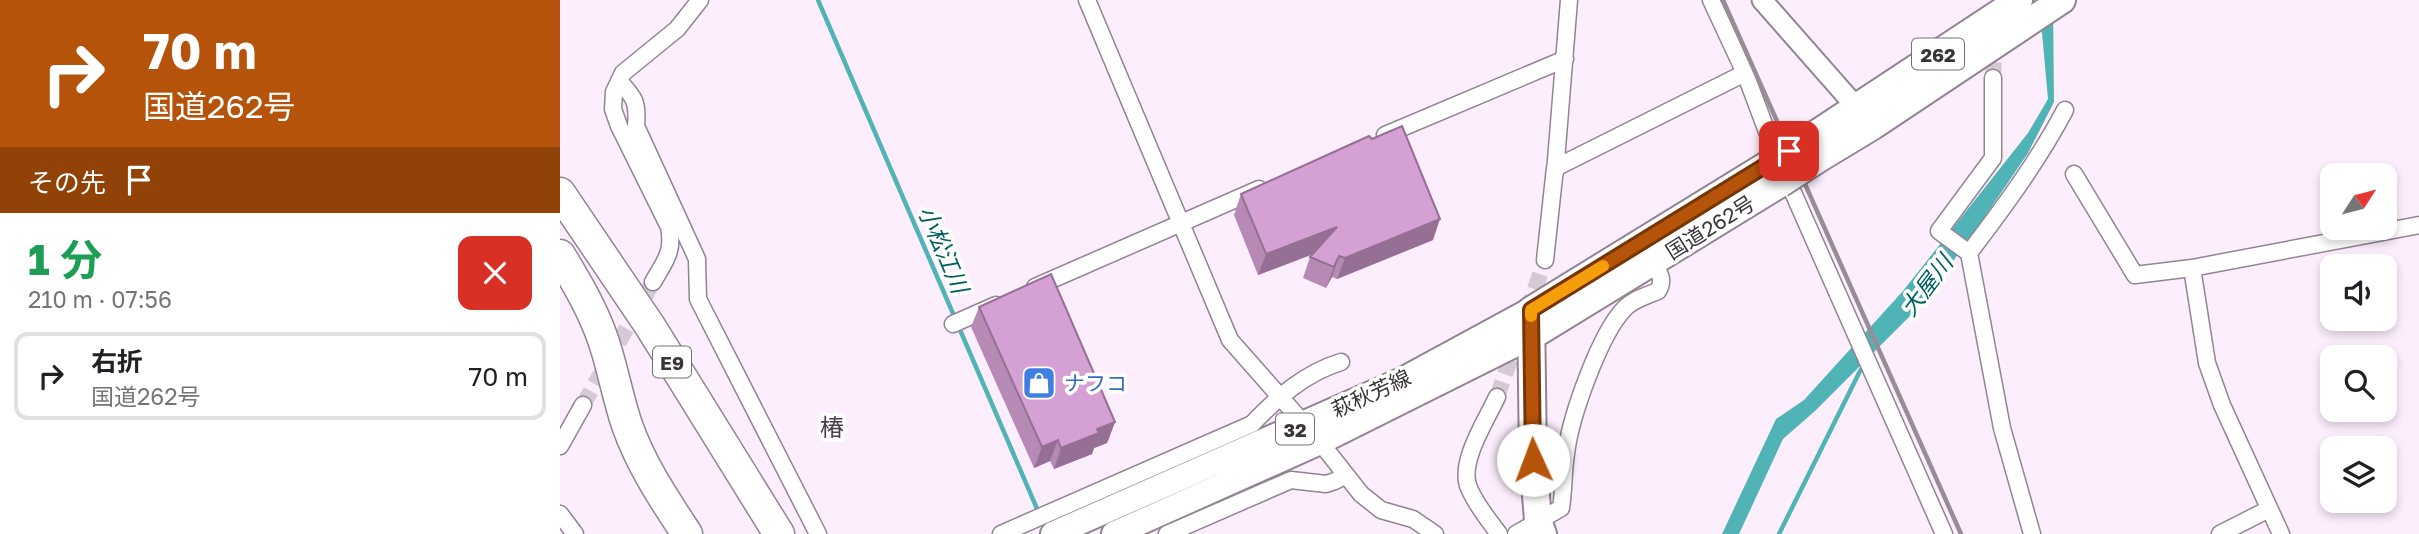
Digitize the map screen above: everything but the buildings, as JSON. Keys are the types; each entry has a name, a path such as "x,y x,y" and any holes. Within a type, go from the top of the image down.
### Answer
{"highway":[{"name":"国道262号","path":"1531,323 1865,117 2024,10 2062,0"},
{"name":"国道262号","path":"1531,323 1653,262 1775,173"},
{"name":"E9","path":"560,193 650,326 779,534"},
{"path":"560,255 596,319 627,426 637,449 648,473 687,534"},
{"path":"1531,323 1533,460 1540,527"}],"main road":[{"name":"萩秋芳線","path":"1114,534 1531,323"},
{"name":"萩秋芳線","path":"1053,534 1312,434"}],"street":[{"path":"653,282 668,257 672,243 669,227 619,126 613,109 614,92 623,73 677,29 700,0"},
{"path":"1087,0 1230,340 1361,494 1381,510 1413,519 1435,534"},
{"path":"1545,260 1569,0"},
{"path":"1711,0 1944,534"},
{"path":"1762,0 1865,117"},
{"path":"1372,141 1565,59"},
{"path":"1555,173 1555,168 1745,73"},
{"path":"1993,78 1993,158 1938,232 1968,252 2002,428 2032,534"},
{"path":"619,81 633,95 638,107 635,126 697,259 698,299 818,534"},
{"path":"1968,252 2015,193 2049,141 2065,110"},
{"path":"2074,174 2135,275 2192,268 2419,225"},
{"path":"953,324 1269,184"},
{"path":"1516,534 1540,527 1561,508 1566,453 1588,374 1618,316 1637,299 1658,291 1662,284 1661,277 1653,262"},
{"path":"2192,268 2207,363 2222,405 2281,534"},
{"path":"1001,534 1252,424 1278,396 1324,367 1341,362"},
{"path":"1497,397 1469,456 1466,470 1467,485 1475,502 1499,534"},
{"path":"560,446 583,405"},
{"path":"1167,534 1291,480 1326,484 1346,475"},
{"path":"2221,534 2269,509"},
{"path":"560,514 575,534"}],"water":[{"name":"大屋川","path":"2039,0 2053,0 2054,102 2028,153 1969,240 1914,312 1815,411 1783,439 1739,534 1722,534 1776,419 1804,400 1903,291 2028,133 2048,99"}],"waterway":[{"name":"小松江川","path":"818,0 1038,511"},
{"path":"1779,534 1866,363"}],"tunnel":[{"path":"1993,78 1995,41"},
{"path":"1527,312 1545,260"},
{"path":"583,405 653,282"},
{"path":"1497,397 1516,343"}],"railway":[{"path":"1723,0 1961,534"}],"slow traffic":[{"path":"1531,316 1531,310 1603,266"}],"place":[{"name":"ナフコ","path":"1039,383"}],"district":[{"name":"椿","path":"832,426"}],"route":[{"path":"1533,460 1531,310 1789,151"}]}
